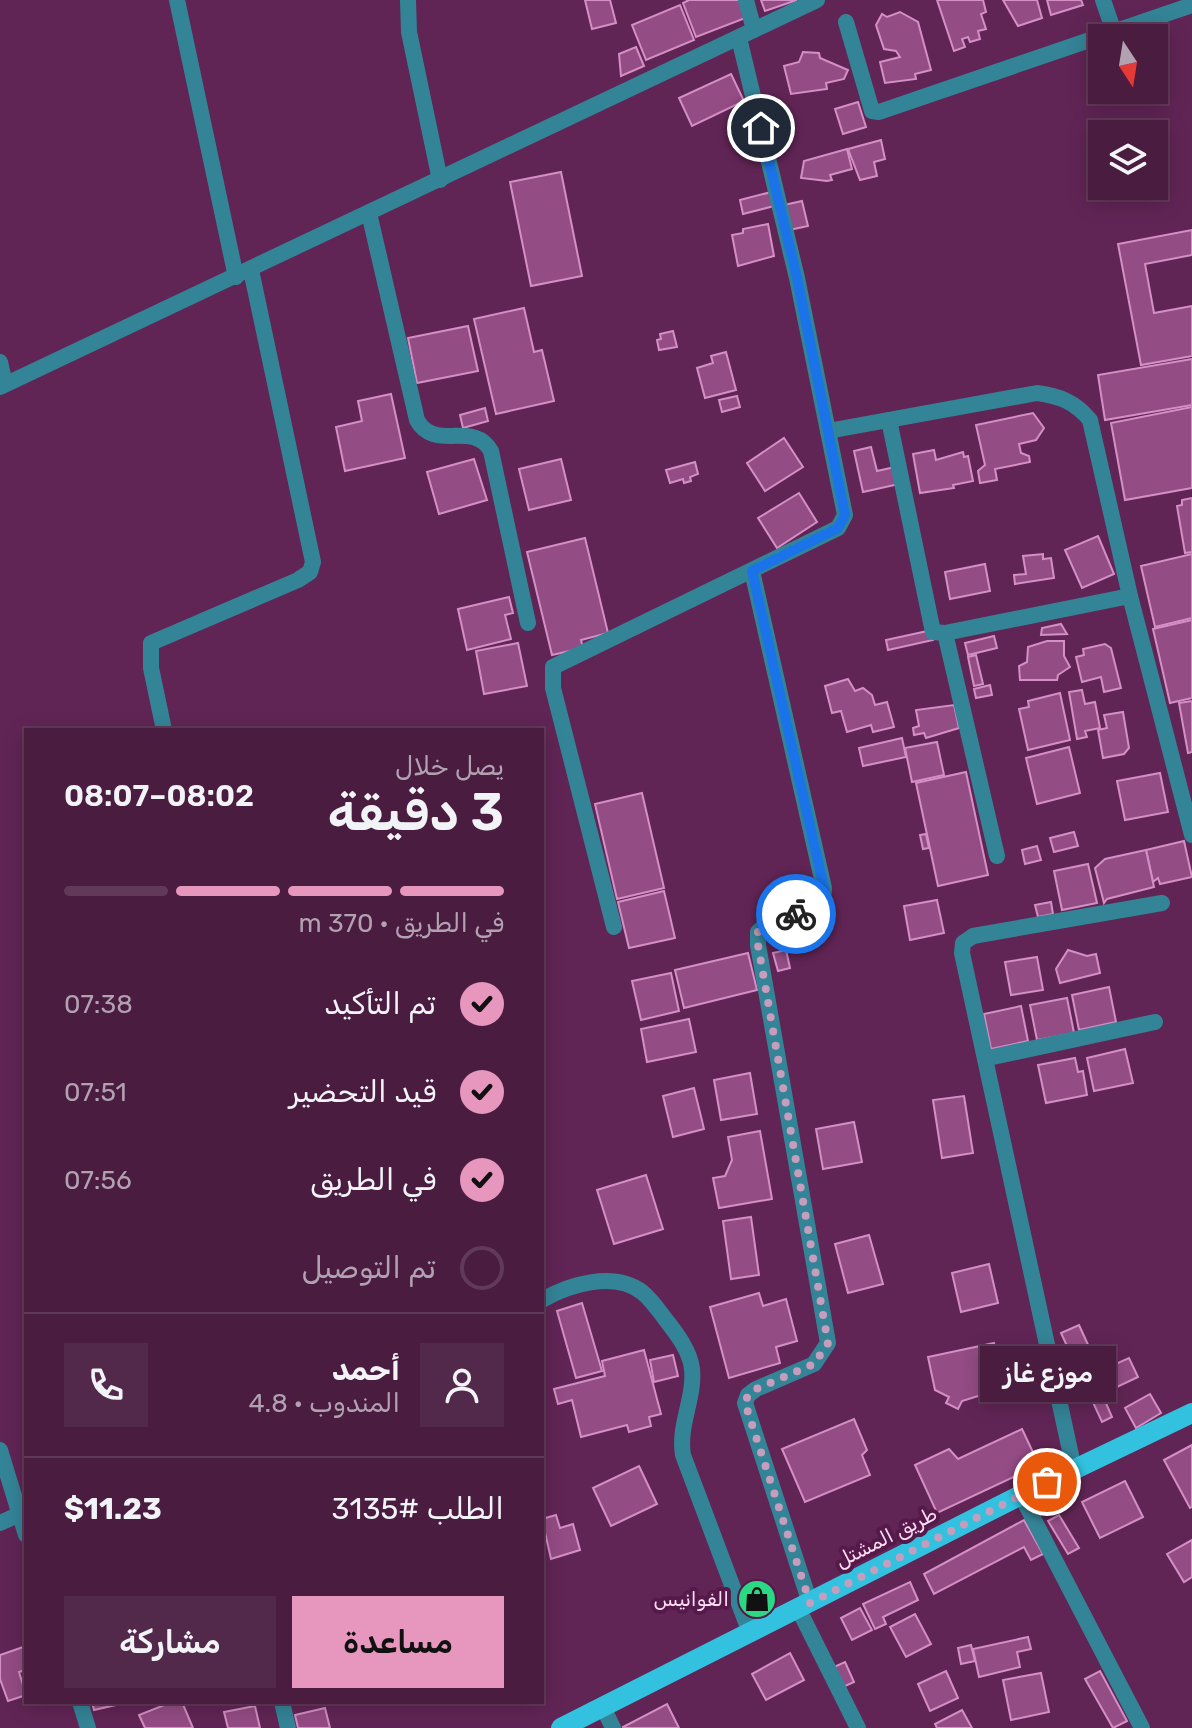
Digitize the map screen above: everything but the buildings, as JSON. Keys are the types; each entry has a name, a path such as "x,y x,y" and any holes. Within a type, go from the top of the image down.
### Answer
{"main road":[{"name":"طريق المشتل","path":"561,1728 1021,1495 1192,1413"}],"street":[{"path":"164,728 151,668 151,643 298,580 310,572 313,562 177,0"},
{"path":"408,0 409,32 440,180"},
{"path":"614,927 553,688 553,667 752,571 843,523 844,508 747,34 746,0"},
{"path":"0,362 2,385 243,274 817,0"},
{"path":"1103,0 1111,24"},
{"path":"1137,24 1192,5"},
{"path":"846,22 872,111 879,112 1088,41"},
{"path":"369,213 417,420 423,431 434,437 473,435 486,440 491,451 528,623"},
{"path":"828,431 1037,393 1056,395 1081,409 1090,420 1130,596 1192,835"},
{"path":"889,420 933,632 945,633 1130,596"},
{"path":"752,571 824,888 823,900 815,908 765,924 758,932 828,1343 814,1364 756,1389 748,1395 745,1403 804,1606 858,1728"},
{"path":"945,633 997,856"},
{"path":"1074,1469 988,1058 962,953 963,943 973,936 1162,903"},
{"path":"988,1058 1155,1022"},
{"path":"544,1299 578,1285 606,1281 627,1283 645,1294 676,1333 692,1369 680,1440 683,1455 750,1633"},
{"path":"0,1450 24,1528"},
{"path":"1021,1495 1142,1728"},
{"path":"0,1523 20,1514"},
{"path":"81,1704 88,1728"},
{"path":"282,1704 288,1728"},
{"path":"603,1707 613,1728"}],"way so far":[{"path":"796,914 765,924 758,932 758,945 828,1343 824,1354 814,1364 756,1389 748,1395 745,1403 810,1603 1047,1482"}],"place":[{"name":"موزع غاز","path":"1047,1482"},
{"name":"الفوانيس","path":"757,1599"}],"route":[{"path":"761,128 797,278 845,515 838,528 752,571 824,888 823,900 815,908 796,914"}]}
